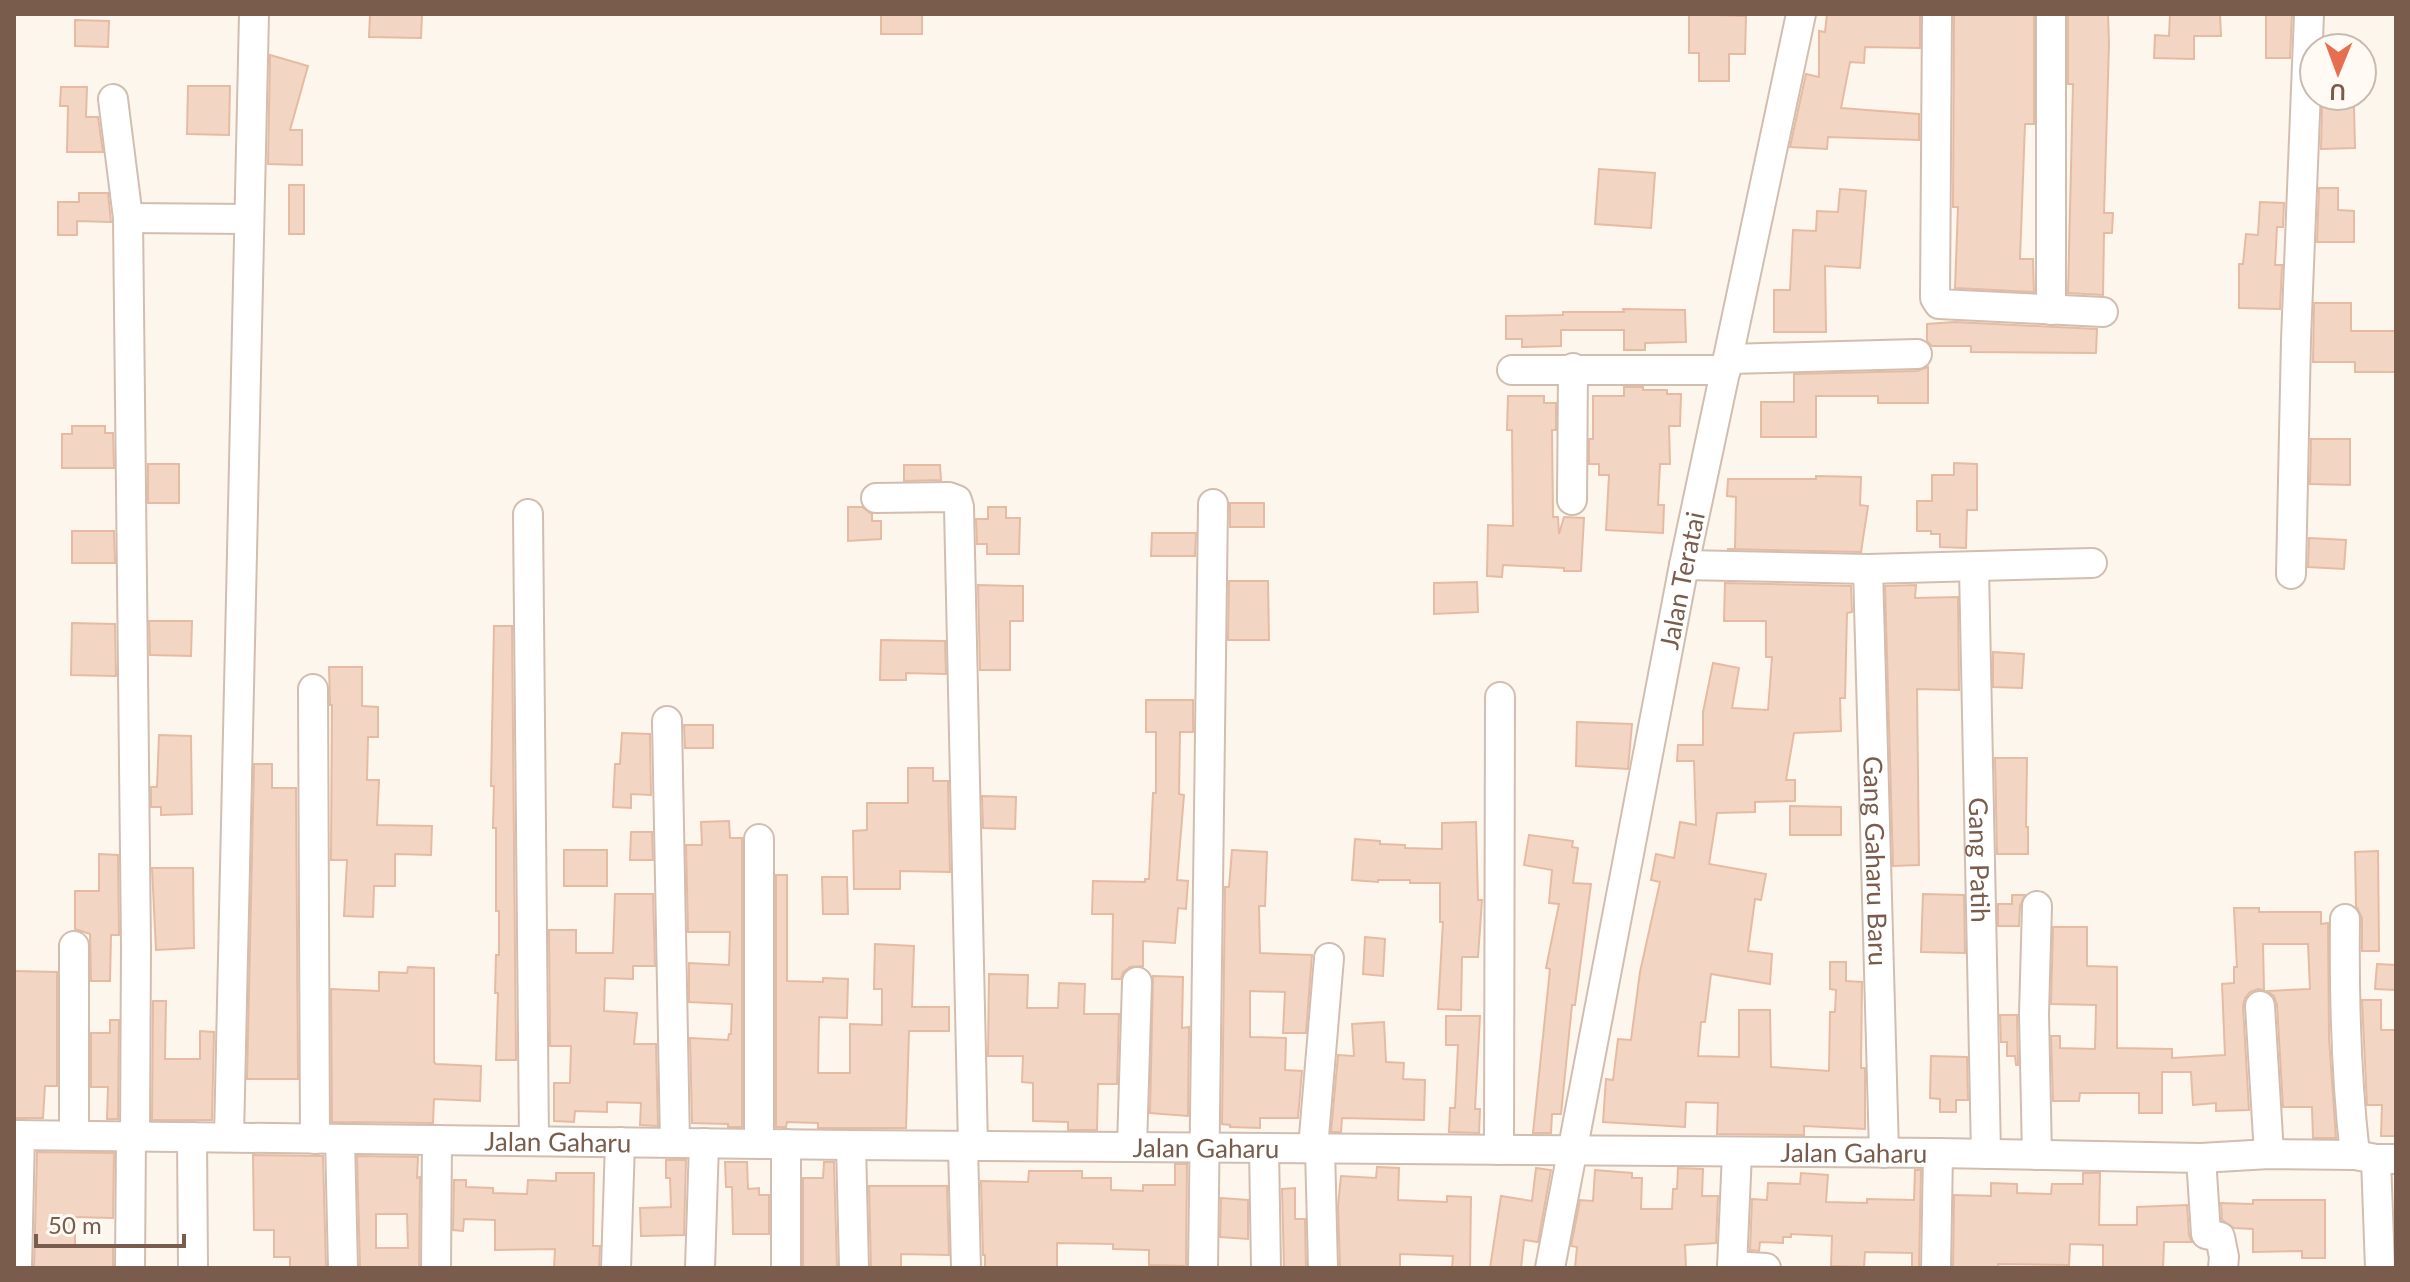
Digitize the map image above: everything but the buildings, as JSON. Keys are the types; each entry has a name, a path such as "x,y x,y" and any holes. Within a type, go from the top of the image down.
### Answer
{"street":[{"path":"229,1137 254,14"},
{"name":"Jalan Teratai","path":"1550,1268 1684,565 1801,14"},
{"path":"1937,14 1935,298 1939,304 2103,312"},
{"path":"2051,14 2051,310"},
{"path":"2291,574 2296,340 2309,14"},
{"path":"113,99 128,218 136,946 130,1268"},
{"path":"128,218 249,219"},
{"path":"1512,370 1727,364 1917,354"},
{"path":"1572,500 1573,368"},
{"path":"876,498 949,497 957,500 959,507 968,1146 966,1268"},
{"path":"1203,1268 1213,504"},
{"path":"528,514 534,1141"},
{"path":"1684,565 1868,569 2092,563"},
{"name":"Gang Patih","path":"1974,568 1986,1154"},
{"name":"Gang Gaharu Baru","path":"1868,569 1884,1153"},
{"path":"313,689 327,1139 343,1268"},
{"path":"1499,1150 1500,697"},
{"path":"667,721 675,1143"},
{"path":"759,839 772,1144 786,1268"},
{"path":"2037,906 2034,1014 2037,1155"},
{"path":"2345,919 2346,1051 2376,1157 2380,1268"},
{"path":"74,946 74,1135"},
{"path":"1323,1268 1317,1148 1329,958"},
{"path":"1132,1147 1137,982"},
{"path":"2260,1006 2269,1154"},
{"path":"17,1135 17,1268"},
{"name":"Jalan Gaharu","path":"17,1135 2201,1158 2269,1154 2376,1157"},
{"path":"192,1137 193,1268"},
{"path":"436,1268 437,1140"},
{"path":"616,1268 620,1142"},
{"path":"700,1268 704,1143"},
{"path":"851,1145 854,1268"},
{"path":"1264,1148 1266,1268"},
{"path":"1737,1152 1732,1267 1766,1268"},
{"path":"1936,1268 1938,1153"},
{"path":"2201,1158 2206,1234 2220,1237 2223,1268"}]}
